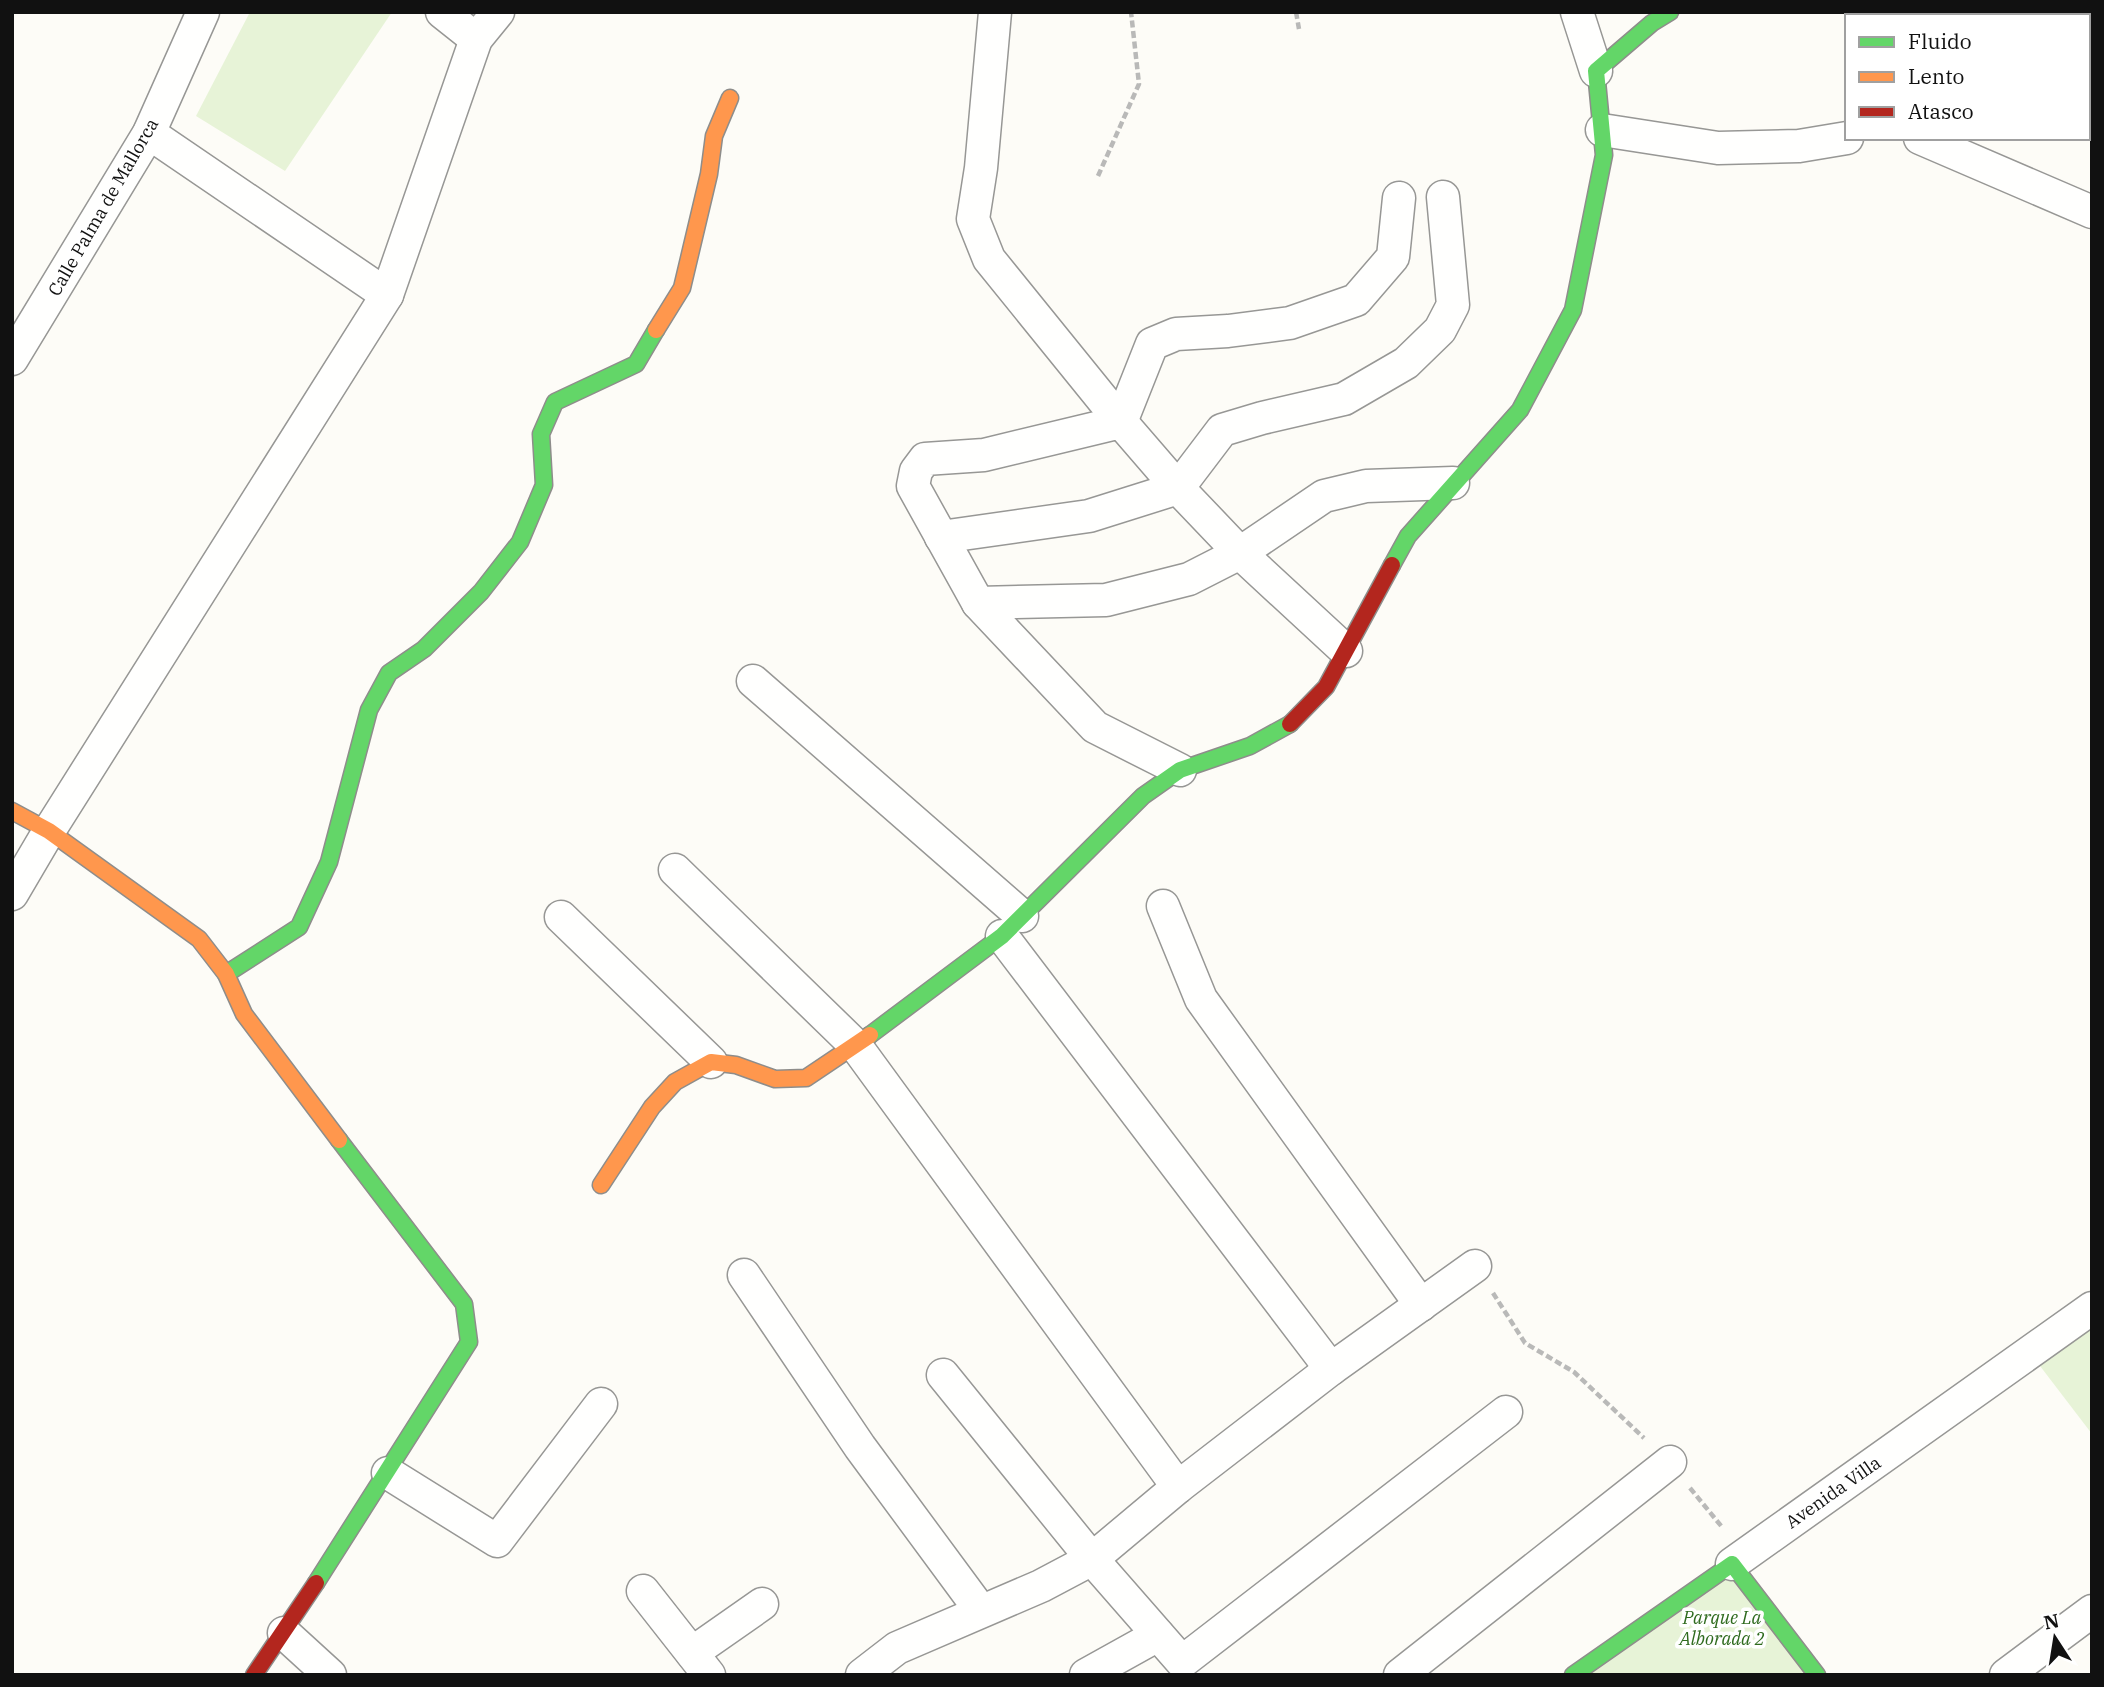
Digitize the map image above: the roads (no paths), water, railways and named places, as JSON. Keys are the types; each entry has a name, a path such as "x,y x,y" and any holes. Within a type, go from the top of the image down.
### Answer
{"street":[{"name":"Calle Palma de Mallorca","path":"12,359 149,133 203,12"},
{"path":"442,12 476,39"},
{"path":"12,894 387,295 476,39 498,12"},
{"path":"995,12 981,168 973,219 989,259 1178,488 1240,553 1346,650"},
{"path":"601,1185 652,1107 675,1082 711,1062 736,1065 775,1079 806,1078 856,1046 1012,926 1143,796 1180,770 1250,746 1288,726 1326,687 1408,536 1520,410 1573,310 1604,155 1596,71 1577,12"},
{"path":"1596,71 1656,18 1670,12"},
{"path":"226,974 299,927 329,862 369,710 389,673 424,649 481,592 520,542 544,485 541,434 555,402 636,364 682,288 709,174 714,135 730,98"},
{"path":"1602,130 1718,148 1799,146 1845,138"},
{"path":"149,133 387,295"},
{"path":"1925,140 2092,212"},
{"path":"941,537 1088,516 1178,488 1222,430 1344,399 1406,363 1440,330 1453,305 1443,197"},
{"path":"1121,422 1152,344 1176,334 1290,323 1356,300 1393,257 1399,198"},
{"path":"1121,422 984,455 925,459 916,471 913,486 978,603 1095,727 1180,770"},
{"path":"978,603 1106,600 1189,579 1240,553 1324,496 1366,486 1453,483"},
{"path":"753,681 1012,926 1331,1368"},
{"path":"12,811 49,831 199,939 226,974 244,1014 464,1304 469,1342 284,1633 254,1675"},
{"path":"675,870 856,1046 1178,1487"},
{"path":"1163,906 1201,999 1421,1305"},
{"path":"561,918 711,1062"},
{"path":"862,1675 897,1648 1041,1586 1092,1559 1178,1487 1331,1368 1475,1266"},
{"path":"744,1275 860,1447 981,1611"},
{"name":"Avenida Villa","path":"1573,1675 2092,1308"},
{"path":"943,1375 1092,1559 1182,1662 1506,1412"},
{"path":"387,1473 498,1541 601,1404"},
{"path":"1400,1675 1670,1462"},
{"path":"1738,1560 1817,1675"},
{"path":"643,1591 700,1664 762,1604"},
{"path":"2006,1675 2092,1611"},
{"path":"284,1633 330,1675"},
{"path":"1086,1675 1158,1635"}],"park label":[{"name":"Parque La Alborada 2","path":"1722,1627"}]}
